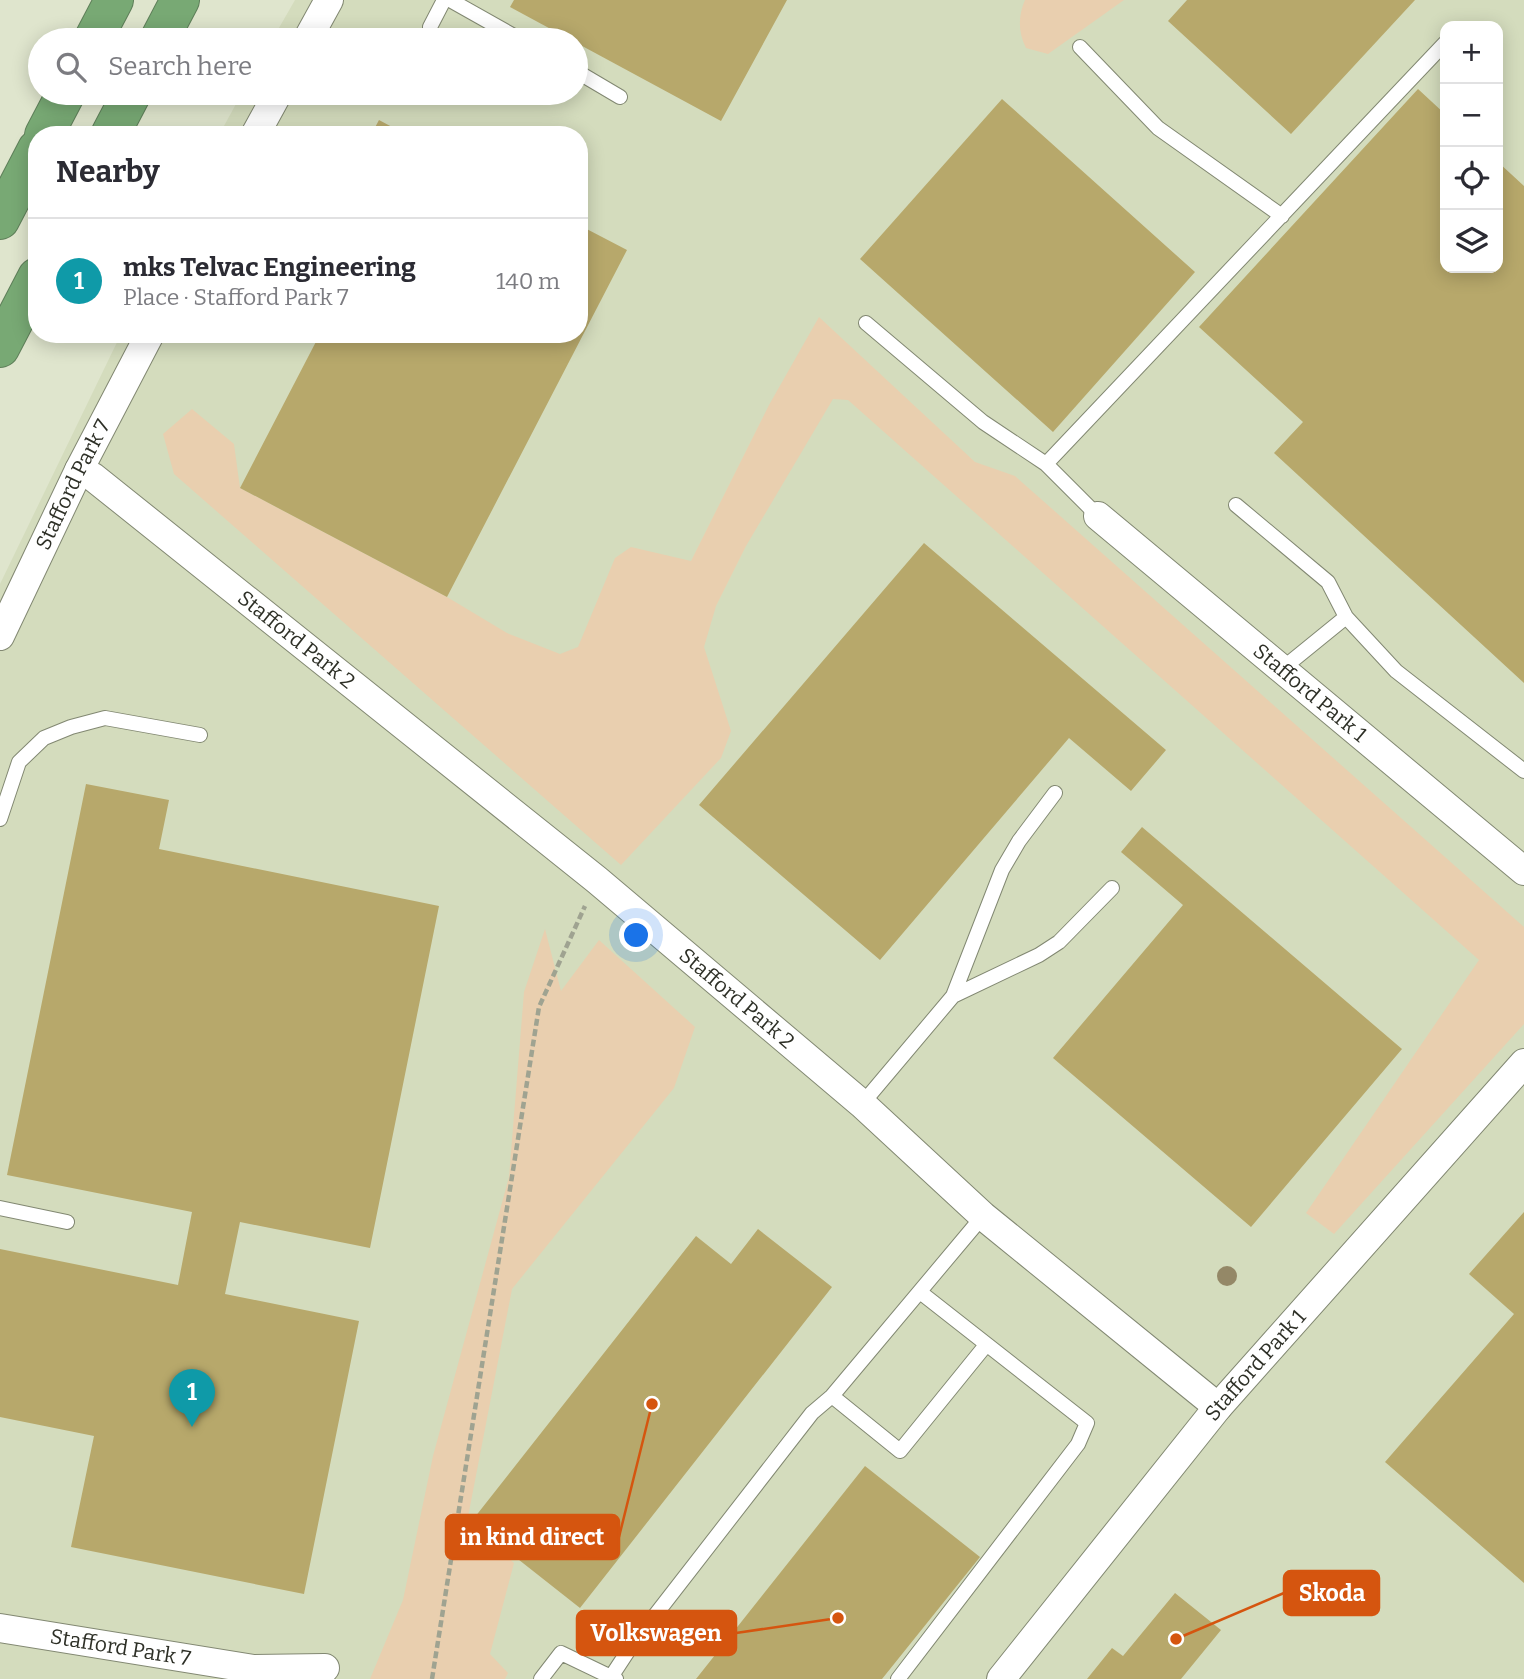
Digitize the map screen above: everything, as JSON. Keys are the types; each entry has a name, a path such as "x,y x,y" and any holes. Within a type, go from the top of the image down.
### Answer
{"highway":[{"path":"99,28 114,0"},
{"path":"165,28 180,0"},
{"path":"49,126 60,105"},
{"path":"115,126 126,105"},
{"path":"0,220 28,166"},
{"path":"0,348 28,294"}],"street":[{"path":"314,28 329,0"},
{"path":"260,126 271,105"},
{"name":"Stafford Park 7","path":"0,636 79,470 145,343"},
{"name":"Stafford Park 2","path":"79,470 93,477 597,880 862,1104 983,1216 1218,1407"},
{"name":"Stafford Park 1","path":"1098,516 1524,871"},
{"name":"Stafford Park 1","path":"1001,1679 1218,1407 1524,1063"},
{"name":"Stafford Park 7","path":"0,1628 254,1669 325,1668"}],"lane":[{"path":"430,27 444,0"},
{"path":"450,0 500,28"},
{"path":"1080,47 1158,128 1282,216"},
{"path":"1046,464 1440,48"},
{"path":"588,78 620,97"},
{"path":"866,323 983,422 1046,464 1098,516"},
{"path":"1236,505 1328,582 1346,617 1396,671 1524,771"},
{"path":"1282,670 1346,617"},
{"path":"0,819 19,762 44,738 105,718 200,736"},
{"path":"862,1104 954,996 1002,870 1019,841 1055,793"},
{"path":"954,996 1039,955 1059,942 1112,888"},
{"path":"0,1208 67,1222"},
{"path":"541,1679 561,1653 614,1678 632,1645 811,1413 832,1396 983,1216"},
{"path":"898,1679 1079,1444 1087,1423 920,1292"},
{"path":"832,1396 900,1451 986,1345"}],"path":[{"path":"432,1679 539,1007 597,880"}],"shaded area":[{"path":"295,0 1524,0 1524,1679 0,1679 0,584 117,343 588,343 588,126 224,126 235,105 588,105 588,28 279,28"},
{"path":"1025,0 1124,0 1048,54 1026,48 1023,42 1020,24"},
{"path":"819,317 975,462 1015,476 1524,927 1524,1024 1334,1234 1306,1213 1479,960 848,400 833,399 746,546 716,606 704,647 731,731 721,758 621,865 174,474 163,434 192,409 234,444 240,488 447,597 507,633 560,654 578,647 615,558 631,547 691,561 769,405"},
{"path":"545,929 561,991 599,940 695,1027 674,1088 512,1289 467,1522 514,1563 490,1654 508,1673 505,1679 370,1679 403,1600 433,1456 509,1177 524,992"}],"building":[{"path":"514,0 787,0 721,121 588,49 588,28 549,28 510,7"},
{"path":"1187,0 1415,0 1291,134 1168,21"},
{"path":"1418,89 1440,109 1440,273 1503,273 1503,167 1524,186 1524,683 1274,453 1303,422 1199,327"},
{"path":"1002,99 1195,272 1053,432 860,259"},
{"path":"379,120 390,126 376,126"},
{"path":"588,230 627,250 588,325"},
{"path":"315,343 579,343 447,597 240,488"},
{"path":"924,543 1166,750 1131,791 1069,738 880,960 699,805"},
{"path":"86,784 169,800 159,849 439,906 370,1248 240,1222 225,1294 359,1321 304,1594 71,1547 94,1436 0,1417 0,1249 178,1285 192,1212 7,1175"},
{"path":"1142,827 1402,1049 1251,1227 1053,1058 1183,905 1121,852"},
{"path":"1524,1212 1524,1583 1385,1462 1514,1314 1469,1274"},
{"path":"758,1229 832,1287 580,1608 471,1522 696,1236 731,1264"},
{"path":"865,1466 980,1557 882,1679 696,1679"},
{"path":"1175,1593 1221,1630 1181,1679 1087,1679 1112,1648 1123,1656"}],"place":[{"name":"in kind direct","path":"652,1404"},
{"name":"mks Telvac Engineering","path":"192,1427"},
{"name":"Volkswagen","path":"838,1618"},
{"name":"Skoda","path":"1176,1639"}]}
